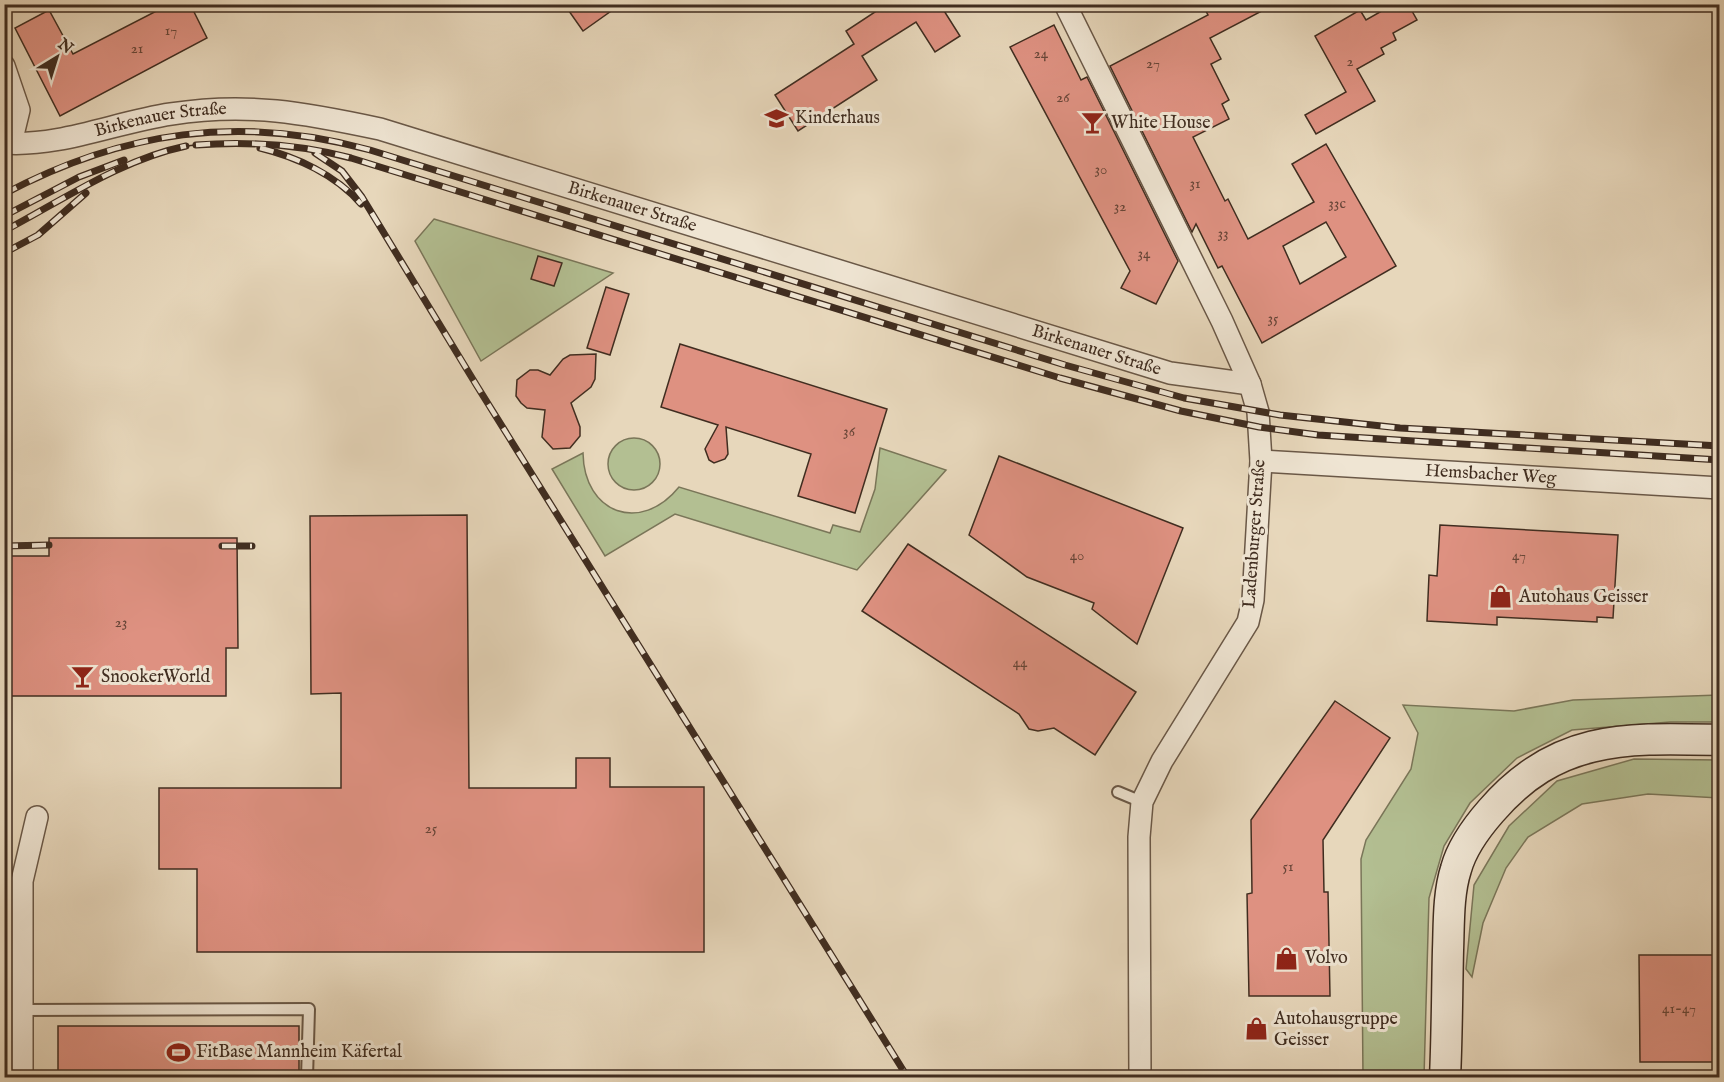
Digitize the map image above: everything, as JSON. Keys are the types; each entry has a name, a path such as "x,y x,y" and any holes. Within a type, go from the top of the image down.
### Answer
{"main road":[{"path":"1445,1077 1449,913 1456,868 1476,829 1507,792 1542,766 1585,747 1637,738 1719,740"}],"street":[{"name":"Ladenburger Straße","path":"1065,4 1222,321 1250,384 1258,412 1261,461 1253,600 1248,622 1162,761 1142,802 1139,837 1140,1077"},
{"path":"7,81 18,101 19,117 8,143"},
{"name":"Birkenauer Straße","path":"8,143 45,142 170,114 222,108 273,109 321,116 380,129 1170,373 1250,384"},
{"name":"Hemsbacher Weg","path":"1261,461 1719,488"},
{"path":"21,1077 22,881 37,817"}],"lane":[{"path":"1118,792 1142,802"},
{"path":"21,1010 309,1009 307,1077"}],"green space":[{"path":"434,219 613,273 481,361 415,241"},
{"path":"634,438 648,442 656,450 660,464 656,478 648,486 634,490 620,486 612,478 608,464 612,450 620,442"},
{"path":"880,448 946,470 857,570 675,514 605,556 552,469 583,453 586,474 593,491 604,503 617,510 632,513 648,510 664,502 679,487 830,533 833,525 860,532 875,489"},
{"path":"1719,695 1719,722 1670,722 1572,730 1517,758 1470,803 1444,846 1429,898 1424,1077 1363,1077 1361,859 1366,840 1411,769 1418,733 1403,705 1514,711 1573,700"},
{"path":"1634,759 1719,760 1719,798 1648,794 1582,804 1528,837 1506,868 1483,923 1472,977 1466,969 1474,885 1509,826 1557,781"}],"building":[{"path":"170,4 190,4 207,38 60,116 15,28 49,10 73,54"},
{"path":"564,4 621,4 583,31"},
{"path":"887,4 943,4 941,6 960,36 935,52 916,22 862,56 877,80 798,131 775,95 854,44 846,31"},
{"path":"1202,4 1275,4 1210,38 1221,59 1211,64 1229,100 1222,104 1229,119 1193,137 1225,201 1228,199 1248,239 1314,202 1292,164 1326,144 1396,266 1262,343 1222,266 1218,268 1196,224 1192,232 1110,66 1208,15","holes":["1326,222 1346,257 1300,284 1283,246"]},
{"path":"1394,4 1408,4 1417,20 1393,33 1396,40 1381,48 1384,54 1357,69 1375,101 1316,134 1305,115 1346,92 1315,36 1360,10 1366,20"},
{"path":"1054,25 1081,80 1087,77 1178,261 1156,304 1121,288 1130,271 1010,47"},
{"path":"538,256 562,263 554,286 531,279"},
{"path":"606,287 629,294 610,355 587,348"},
{"path":"680,344 887,409 855,513 798,496 811,454 726,427 728,454 725,459 714,463 709,460 705,449 718,425 661,407"},
{"path":"596,354 595,379 591,387 571,403 580,427 580,436 570,448 553,449 542,437 545,410 527,408 521,403 516,396 517,380 530,370 538,370 550,375 563,359 570,355"},
{"path":"999,456 1183,528 1137,644 1092,609 1094,603 1027,577 969,535"},
{"path":"467,515 469,788 576,788 576,758 610,758 610,787 704,787 704,952 197,952 197,869 159,869 159,788 341,788 341,693 311,694 310,516"},
{"path":"1440,525 1618,535 1613,618 1597,617 1597,622 1497,617 1497,625 1427,621 1429,575 1437,576"},
{"path":"49,538 237,538 238,648 226,648 226,696 4,696 4,597 8,597 8,556 49,556"},
{"path":"908,544 1136,692 1095,755 1054,728 1038,731 1029,729 1019,714 862,611"},
{"path":"1335,701 1390,738 1323,840 1324,892 1328,892 1330,996 1249,996 1247,894 1252,893 1251,820"},
{"path":"1639,955 1719,955 1719,1062 1640,1062"},
{"name":"FitBase Mannheim Käfertal","path":"58,1026 299,1026 299,1077 58,1077"}],"tram line":[{"path":"186,146 196,145"}],"railway":[{"path":"4,194 93,155 138,143 183,135 228,131 275,133 322,139 370,150 1065,365 1184,398 1280,415 1400,428 1720,446"},
{"path":"196,145 235,143 274,145 351,158 1060,378 1181,411 1259,427 1318,435 1720,460"},
{"path":"4,231 115,171 162,152 186,146"},
{"path":"260,148 288,156 315,168 340,184 361,204"},
{"path":"315,153 342,171 362,197 477,386 908,1078"},
{"path":"4,216 79,177 124,160"},
{"path":"4,253 38,235 86,193"},
{"path":"4,546 49,545"},
{"path":"222,546 252,546"}],"place":[{"name":"Kinderhaus","path":"777,118"},
{"name":"White House","path":"1093,123"},
{"name":"Autohaus Geisser","path":"1501,597"},
{"name":"SnookerWorld","path":"83,677"},
{"name":"Volvo","path":"1287,958"},
{"name":"Autohausgruppe Geisser","path":"1256,1029"},
{"name":"FitBase Mannheim Käfertal","path":"178,1052"}]}
